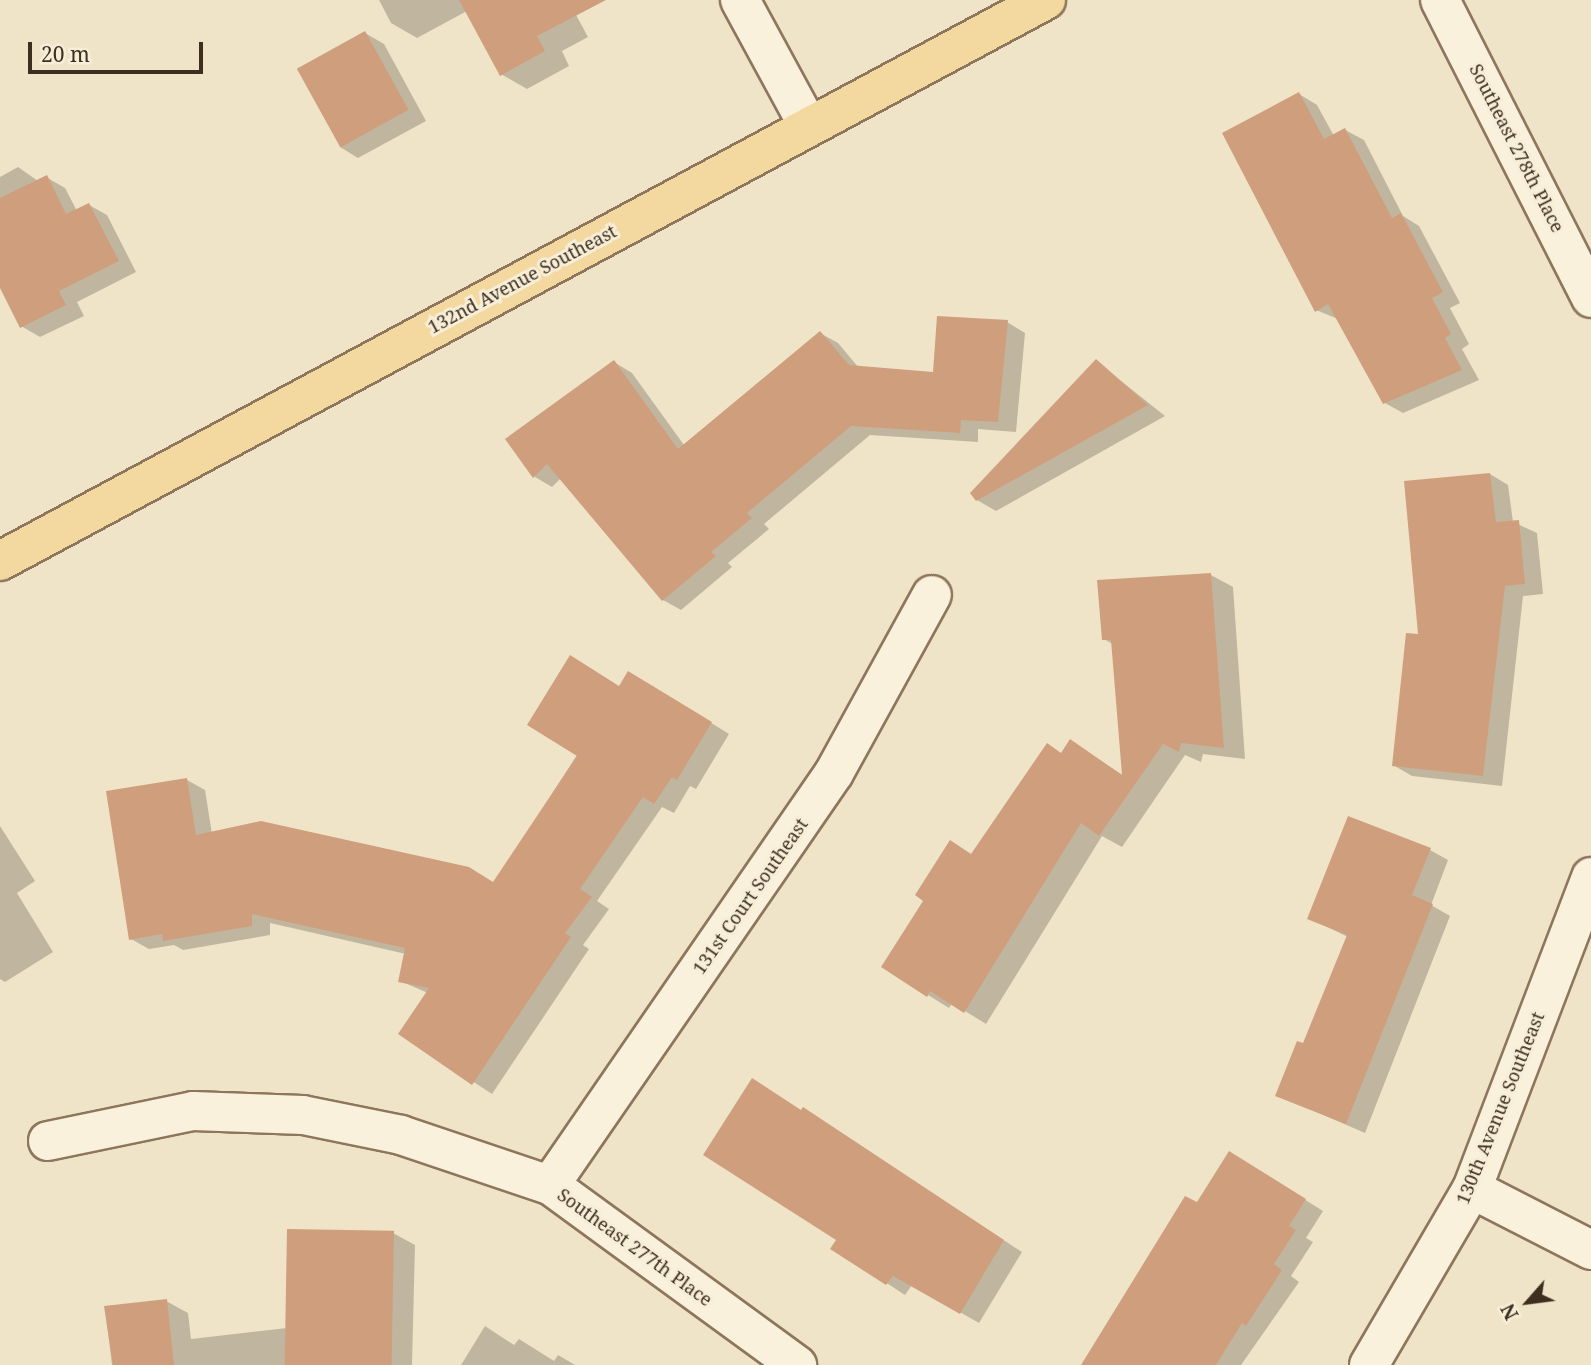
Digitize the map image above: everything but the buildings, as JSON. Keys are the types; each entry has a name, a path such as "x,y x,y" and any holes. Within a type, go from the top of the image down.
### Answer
{"main road":[{"name":"132nd Avenue Southeast","path":"0,561 808,125 1046,0"}],"street":[{"path":"740,0 808,125"},
{"name":"Southeast 278th Place","path":"1440,0 1591,298"},
{"name":"131st Court Southeast","path":"550,1185 834,773 932,595"},
{"name":"130th Avenue Southeast","path":"1368,1365 1472,1189 1591,877"},
{"name":"Southeast 277th Place","path":"48,1141 193,1111 303,1115 401,1135 550,1185 797,1365"},
{"path":"1472,1189 1591,1250"}]}
